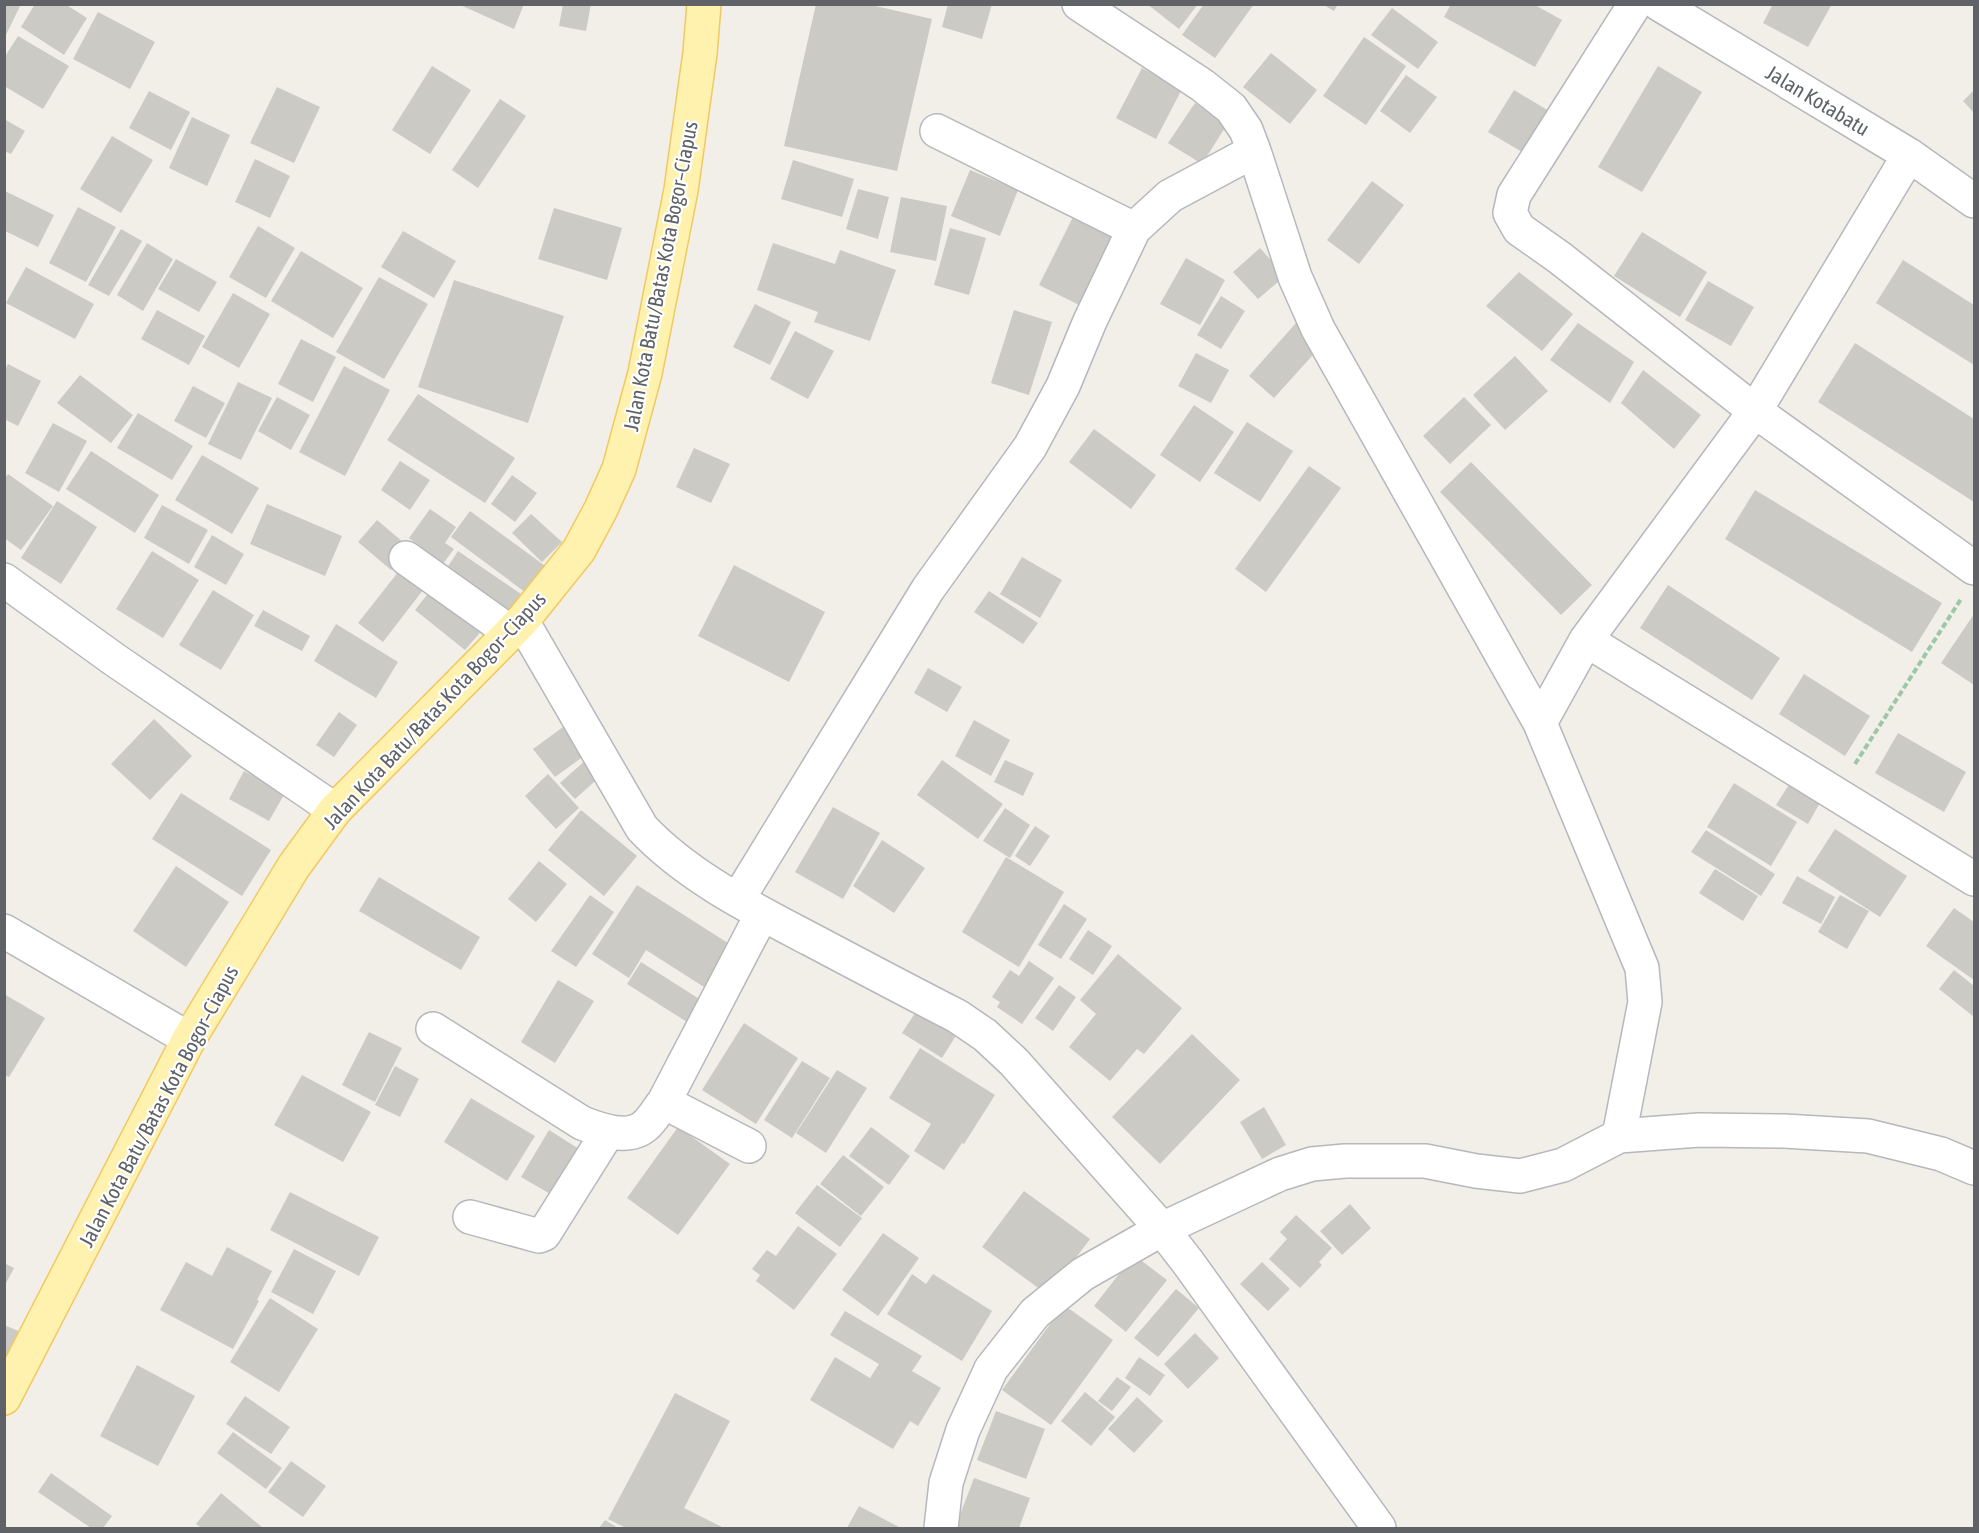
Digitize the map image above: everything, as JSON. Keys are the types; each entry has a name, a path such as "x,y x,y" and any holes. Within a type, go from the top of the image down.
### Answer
{"main road":[{"name":"Jalan Kota Batu/Batas Kota Bogor–Ciapus","path":"4,1398 189,1039 294,866 335,810 516,627 579,550 601,509 619,469 645,373 681,190 700,53 704,4"}],"street":[{"path":"1078,4 1202,85 1231,108 1246,130 1295,277 1318,329 1540,723 1642,968 1645,1002 1619,1137"},
{"path":"1635,4 1514,195 1510,213 1519,229 1560,258 1755,411 1968,583"},
{"name":"Jalan Kotabatu","path":"1659,4 1909,155 1974,201"},
{"path":"937,131 1134,229"},
{"path":"433,1029 582,1123 608,1132 632,1132 646,1125 664,1102 750,907 928,589 1030,447 1063,386 1090,321 1134,229 1170,196 1254,151"},
{"path":"1540,723 1586,640 1755,411 1909,155"},
{"path":"406,558 516,627 642,828 661,848 684,866 750,907 957,1017 985,1035 1014,1062 1162,1229 1379,1528"},
{"path":"4,580 115,660 335,810"},
{"path":"1586,640 1974,879"},
{"path":"4,931 189,1039"},
{"path":"664,1102 749,1146"},
{"path":"941,1528 946,1483 963,1430 991,1369 1035,1312 1083,1274 1162,1229 1280,1174 1312,1164 1345,1161 1425,1161 1476,1171 1520,1176 1563,1166 1619,1137 1699,1130 1784,1131 1868,1136 1941,1154 1974,1168"},
{"path":"470,1217 539,1236 544,1234 608,1132"}],"path":[{"path":"1835,794 1968,583"}],"building":[{"path":"4,4 21,4 4,39"},
{"path":"35,4 65,4 87,18 64,55 21,27"},
{"path":"458,4 524,4 514,29"},
{"path":"563,4 591,4 586,31 559,26"},
{"path":"816,4 867,4 932,19 897,171 784,146"},
{"path":"948,4 992,4 982,39 942,27"},
{"path":"1147,4 1198,4 1179,29"},
{"path":"1204,4 1254,4 1215,58 1182,35"},
{"path":"1322,4 1338,4 1334,11"},
{"path":"1451,4 1533,4 1562,20 1535,67 1444,17"},
{"path":"1773,4 1832,4 1808,47 1763,23"},
{"path":"1392,8 1438,42 1418,69 1371,35"},
{"path":"98,12 155,42 130,89 73,59"},
{"path":"18,36 69,66 43,109 4,86 4,58"},
{"path":"1364,37 1406,66 1366,125 1323,96"},
{"path":"1271,53 1317,90 1290,124 1243,87"},
{"path":"432,66 471,90 430,154 392,130"},
{"path":"1658,66 1702,92 1642,192 1598,167"},
{"path":"1142,68 1182,89 1156,139 1116,118"},
{"path":"1406,75 1437,97 1410,133 1380,111"},
{"path":"277,87 320,107 294,163 250,143"},
{"path":"1514,90 1554,114 1529,156 1488,132"},
{"path":"1974,90 1974,113 1963,101"},
{"path":"149,91 190,112 171,150 129,128"},
{"path":"500,99 526,116 478,188 452,170"},
{"path":"1195,103 1228,123 1202,164 1168,143"},
{"path":"192,117 230,135 207,186 169,168"},
{"path":"4,119 25,131 11,154 4,151"},
{"path":"112,136 153,160 121,213 80,189"},
{"path":"255,159 290,176 270,218 235,202"},
{"path":"793,160 854,179 842,217 781,199"},
{"path":"970,170 1018,190 1000,236 951,216"},
{"path":"1372,181 1404,205 1359,264 1327,240"},
{"path":"858,189 889,197 878,239 846,229"},
{"path":"5,191 54,215 38,247 5,231"},
{"path":"901,197 947,206 936,261 890,252"},
{"path":"78,207 116,227 86,282 49,263"},
{"path":"554,208 622,228 607,280 538,259"},
{"path":"1074,215 1116,236 1081,306 1039,285"},
{"path":"258,226 295,248 266,298 229,277"},
{"path":"950,228 986,238 969,295 934,285"},
{"path":"121,229 142,241 109,296 88,285"},
{"path":"403,231 456,261 434,298 381,267"},
{"path":"1642,232 1707,272 1680,317 1614,276"},
{"path":"147,243 173,259 143,311 117,295"},
{"path":"773,243 835,264 840,250 896,270 870,341 814,322 818,312 757,290"},
{"path":"1260,248 1285,276 1258,299 1233,272"},
{"path":"301,251 363,288 333,338 271,301"},
{"path":"1186,258 1225,280 1200,325 1160,304"},
{"path":"176,259 217,282 199,312 158,289"},
{"path":"1903,260 1974,305 1974,365 1876,303"},
{"path":"26,267 94,304 75,339 6,303"},
{"path":"1519,272 1573,314 1542,351 1486,306"},
{"path":"379,277 428,304 384,379 336,352"},
{"path":"454,280 564,316 528,423 418,387"},
{"path":"1708,281 1754,307 1731,346 1685,320"},
{"path":"233,293 270,314 239,368 202,347"},
{"path":"1221,296 1245,311 1221,349 1197,335"},
{"path":"755,304 791,322 770,365 733,347"},
{"path":"157,310 205,336 189,365 141,339"},
{"path":"1014,310 1052,322 1029,395 991,383"},
{"path":"1296,323 1321,346 1274,398 1249,376"},
{"path":"1578,323 1634,362 1610,403 1550,360"},
{"path":"795,331 834,351 808,399 770,379"},
{"path":"301,339 336,357 313,402 278,384"},
{"path":"1855,343 1974,419 1974,502 1818,402"},
{"path":"1196,353 1229,370 1211,403 1178,386"},
{"path":"1515,356 1548,391 1505,430 1473,395"},
{"path":"8,364 41,381 18,426 4,419 4,371"},
{"path":"344,366 390,390 345,476 299,452"},
{"path":"1643,370 1701,415 1674,449 1621,403"},
{"path":"80,375 133,415 111,443 57,403"},
{"path":"238,382 272,398 241,460 208,444"},
{"path":"193,386 225,403 206,438 174,421"},
{"path":"418,394 515,458 485,503 387,440"},
{"path":"277,397 310,415 291,450 258,431"},
{"path":"1464,397 1491,425 1450,464 1423,436"},
{"path":"1194,405 1234,432 1200,482 1160,455"},
{"path":"138,413 193,446 172,480 117,448"},
{"path":"1247,422 1293,451 1260,502 1214,473"},
{"path":"53,423 87,441 59,492 25,473"},
{"path":"1094,429 1156,475 1131,509 1069,462"},
{"path":"694,448 730,464 711,503 676,487"},
{"path":"91,451 159,495 135,533 66,489"},
{"path":"202,455 259,488 232,534 175,500"},
{"path":"400,461 430,480 410,510 381,490"},
{"path":"1471,462 1592,585 1561,615 1440,492"},
{"path":"1309,466 1341,488 1266,592 1235,569"},
{"path":"8,474 53,506 21,550 4,538 4,479"},
{"path":"512,475 537,493 515,522 491,504"},
{"path":"1755,490 1942,603 1912,652 1725,539"},
{"path":"57,501 97,527 61,584 21,558"},
{"path":"267,504 342,536 325,576 250,544"},
{"path":"162,505 208,530 189,564 144,538"},
{"path":"430,509 456,527 445,543 454,549 434,576 411,559 420,546 409,538"},
{"path":"470,511 548,568 529,595 451,537"},
{"path":"531,514 562,542 542,562 512,533"},
{"path":"377,520 410,548 391,570 358,542"},
{"path":"212,535 244,554 226,585 194,567"},
{"path":"152,551 199,580 163,638 116,609"},
{"path":"458,551 521,594 502,622 439,580"},
{"path":"1022,557 1062,580 1040,618 1000,594"},
{"path":"406,562 430,581 383,642 358,623"},
{"path":"734,565 825,612 789,682 698,636"},
{"path":"1668,585 1780,658 1752,700 1640,628"},
{"path":"434,586 484,628 465,650 415,610"},
{"path":"213,590 254,615 221,670 179,645"},
{"path":"989,591 1038,623 1023,644 974,612"},
{"path":"263,610 310,636 302,651 254,626"},
{"path":"1974,614 1974,685 1941,663"},
{"path":"336,624 398,662 376,698 314,661"},
{"path":"928,668 962,687 947,712 914,693"},
{"path":"1804,674 1870,716 1845,756 1779,714"},
{"path":"339,712 357,725 334,757 316,745"},
{"path":"154,719 192,756 150,800 111,764"},
{"path":"574,719 595,748 555,777 533,749"},
{"path":"974,720 1010,740 991,776 955,756"},
{"path":"1898,733 1966,772 1944,812 1875,773"},
{"path":"587,759 602,775 575,799 560,783"},
{"path":"942,760 1003,804 978,839 917,795"},
{"path":"1005,760 1034,773 1023,796 994,782"},
{"path":"244,771 285,793 269,821 229,799"},
{"path":"548,774 579,808 556,829 525,796"},
{"path":"1734,783 1797,822 1771,866 1707,827"},
{"path":"1790,783 1821,801 1808,824 1776,805"},
{"path":"181,793 271,850 242,896 152,839"},
{"path":"833,807 880,833 843,899 795,872"},
{"path":"1005,808 1030,825 1010,858 983,841"},
{"path":"581,810 637,856 604,896 548,850"},
{"path":"1035,826 1050,836 1030,866 1015,856"},
{"path":"1835,829 1907,876 1880,917 1808,871"},
{"path":"1706,830 1775,874 1761,896 1691,852"},
{"path":"882,840 925,868 894,913 853,886"},
{"path":"1006,857 1064,892 1019,967 962,932"},
{"path":"539,861 567,884 536,922 508,899"},
{"path":"176,866 229,902 186,967 133,931"},
{"path":"1715,869 1758,896 1743,921 1699,893"},
{"path":"1797,876 1835,897 1821,924 1782,903"},
{"path":"379,877 480,937 461,970 359,911"},
{"path":"637,885 731,945 704,987 646,950 629,978 592,954"},
{"path":"590,895 614,912 576,967 551,951"},
{"path":"1840,895 1869,911 1847,949 1818,932"},
{"path":"1064,904 1087,919 1061,959 1038,945"},
{"path":"1954,908 1974,922 1974,980 1926,946"},
{"path":"1088,930 1112,946 1093,975 1069,959"},
{"path":"1118,954 1182,1008 1144,1054 1137,1049 1110,1081 1069,1047 1096,1014 1080,1000"},
{"path":"1029,961 1054,978 1022,1024 997,1007 1000,1002 992,997 1010,970 1019,976"},
{"path":"641,962 701,1000 687,1022 627,984"},
{"path":"1954,970 1974,986 1974,1017 1939,989"},
{"path":"558,980 594,1001 555,1063 521,1042"},
{"path":"1059,985 1076,997 1053,1031 1035,1018"},
{"path":"4,994 45,1018 9,1077 4,1075"},
{"path":"923,1001 962,1026 942,1058 902,1033"},
{"path":"744,1023 798,1058 756,1124 702,1090"},
{"path":"369,1032 402,1048 375,1102 342,1085"},
{"path":"1192,1034 1240,1080 1160,1164 1112,1117"},
{"path":"920,1048 995,1095 964,1144 962,1143 944,1170 914,1151 931,1124 889,1098"},
{"path":"802,1061 830,1078 792,1138 764,1120"},
{"path":"395,1066 419,1079 400,1117 375,1105"},
{"path":"837,1070 867,1088 826,1153 796,1133"},
{"path":"302,1075 371,1112 343,1162 274,1125"},
{"path":"471,1098 535,1136 507,1181 444,1142"},
{"path":"1264,1107 1286,1145 1262,1159 1240,1122"},
{"path":"678,1127 730,1164 678,1235 627,1198"},
{"path":"871,1127 910,1156 889,1185 849,1156"},
{"path":"549,1130 579,1149 552,1195 521,1177"},
{"path":"843,1155 884,1187 861,1216 820,1184"},
{"path":"817,1185 862,1218 840,1247 795,1213"},
{"path":"1024,1191 1090,1239 1048,1295 982,1247"},
{"path":"290,1192 379,1237 359,1276 270,1230"},
{"path":"1350,1204 1371,1228 1342,1255 1320,1231"},
{"path":"1296,1215 1332,1248 1319,1262 1322,1265 1300,1288 1269,1259 1287,1239 1280,1232"},
{"path":"798,1226 837,1254 794,1310 756,1281 760,1275 752,1269 767,1250 776,1256"},
{"path":"883,1233 919,1258 878,1316 842,1290"},
{"path":"227,1247 272,1271 233,1349 160,1310 186,1262 212,1276"},
{"path":"294,1249 336,1271 313,1314 271,1292"},
{"path":"1134,1255 1167,1280 1126,1332 1094,1306"},
{"path":"1262,1262 1290,1289 1268,1311 1240,1284"},
{"path":"4,1263 14,1268 4,1287"},
{"path":"912,1274 926,1284 933,1274 992,1311 962,1361 887,1314"},
{"path":"1176,1289 1199,1308 1158,1357 1134,1338"},
{"path":"270,1298 318,1329 279,1392 230,1362"},
{"path":"1064,1305 1113,1340 1051,1425 1002,1390"},
{"path":"845,1311 922,1356 912,1371 941,1388 918,1426 910,1421 893,1449 810,1400 835,1357 870,1378 879,1364 830,1335"},
{"path":"4,1325 21,1332 4,1368"},
{"path":"1195,1333 1219,1358 1188,1389 1164,1364"},
{"path":"1139,1357 1165,1375 1150,1396 1125,1378"},
{"path":"137,1365 195,1396 158,1466 100,1436"},
{"path":"1117,1377 1131,1387 1112,1411 1098,1401"},
{"path":"1085,1392 1115,1417 1091,1446 1061,1421"},
{"path":"675,1393 730,1421 684,1508 724,1528 626,1528 608,1519"},
{"path":"245,1396 290,1427 271,1454 226,1424"},
{"path":"1137,1397 1163,1421 1134,1453 1108,1429"},
{"path":"996,1411 1045,1429 1026,1479 977,1460"},
{"path":"233,1432 282,1468 266,1489 217,1453"},
{"path":"291,1461 326,1486 303,1517 268,1492"},
{"path":"51,1473 112,1516 103,1528 91,1528 38,1492"},
{"path":"974,1478 1030,1498 1019,1528 955,1528"},
{"path":"221,1493 263,1528 202,1528 196,1524"},
{"path":"859,1506 901,1528 847,1528"},
{"path":"605,1520 618,1528 599,1528"}]}
